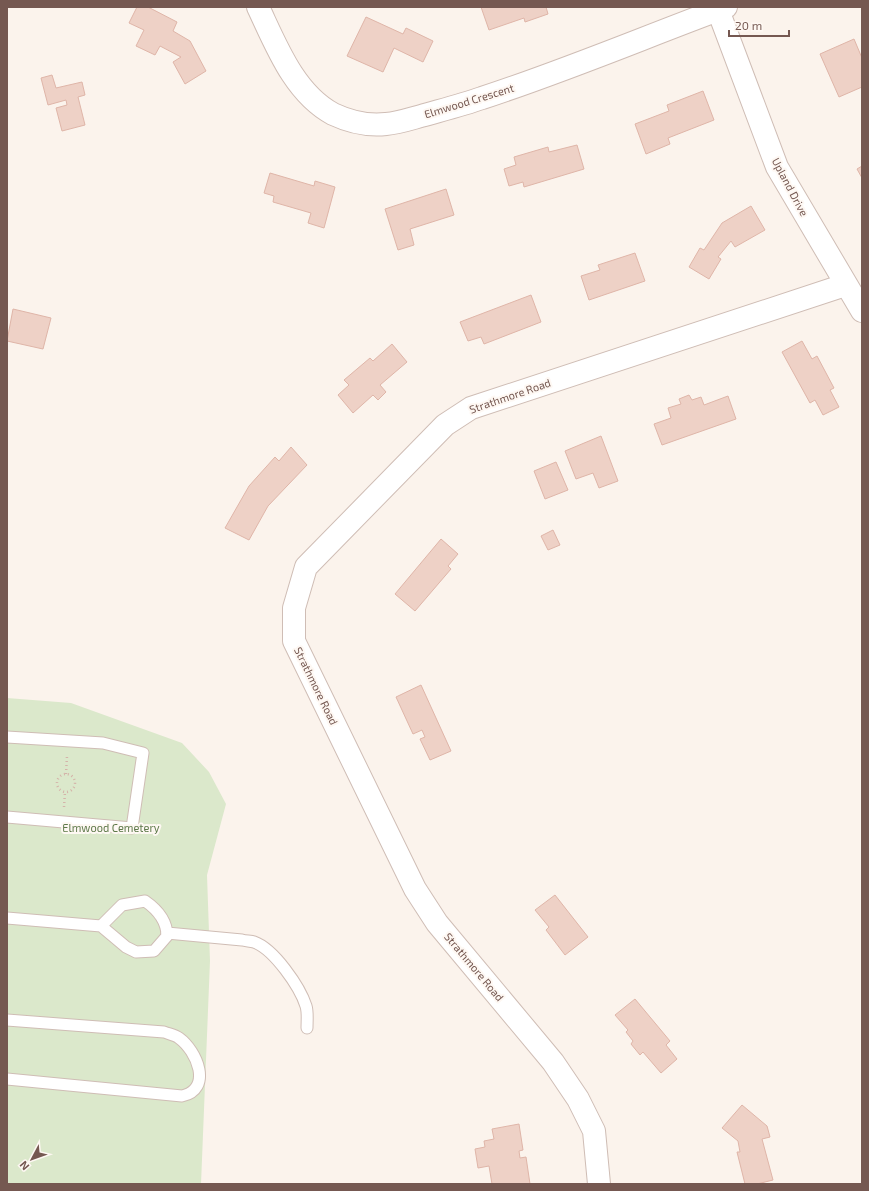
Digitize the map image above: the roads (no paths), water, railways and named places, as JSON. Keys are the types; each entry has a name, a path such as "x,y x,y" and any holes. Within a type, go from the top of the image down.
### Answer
{"street":[{"name":"Elmwood Crescent","path":"258,7 286,62 307,93 319,105 334,114 367,125 387,124 486,97 562,71 722,9"},
{"name":"Upland Drive","path":"722,9 777,167 845,285 862,311"},
{"name":"Strathmore Road","path":"599,1184 594,1131 578,1099 553,1062 437,923 415,889 294,641 294,608 306,567 445,425 471,408 845,285"}],"lane":[{"path":"7,737 103,743 143,753 132,828 7,817"},
{"path":"7,918 101,926 126,947 136,952 154,951 164,941 167,933 167,927 156,908 145,901 122,905 101,926"},
{"path":"167,933 242,940 254,942 263,948 286,971 302,996 307,1008 307,1028"},
{"path":"7,1020 164,1032 178,1037 188,1047 196,1058 200,1077 195,1090 191,1094 182,1096 7,1079"}],"park label":[{"name":"Elmwood Cemetery","path":"111,828"}]}
